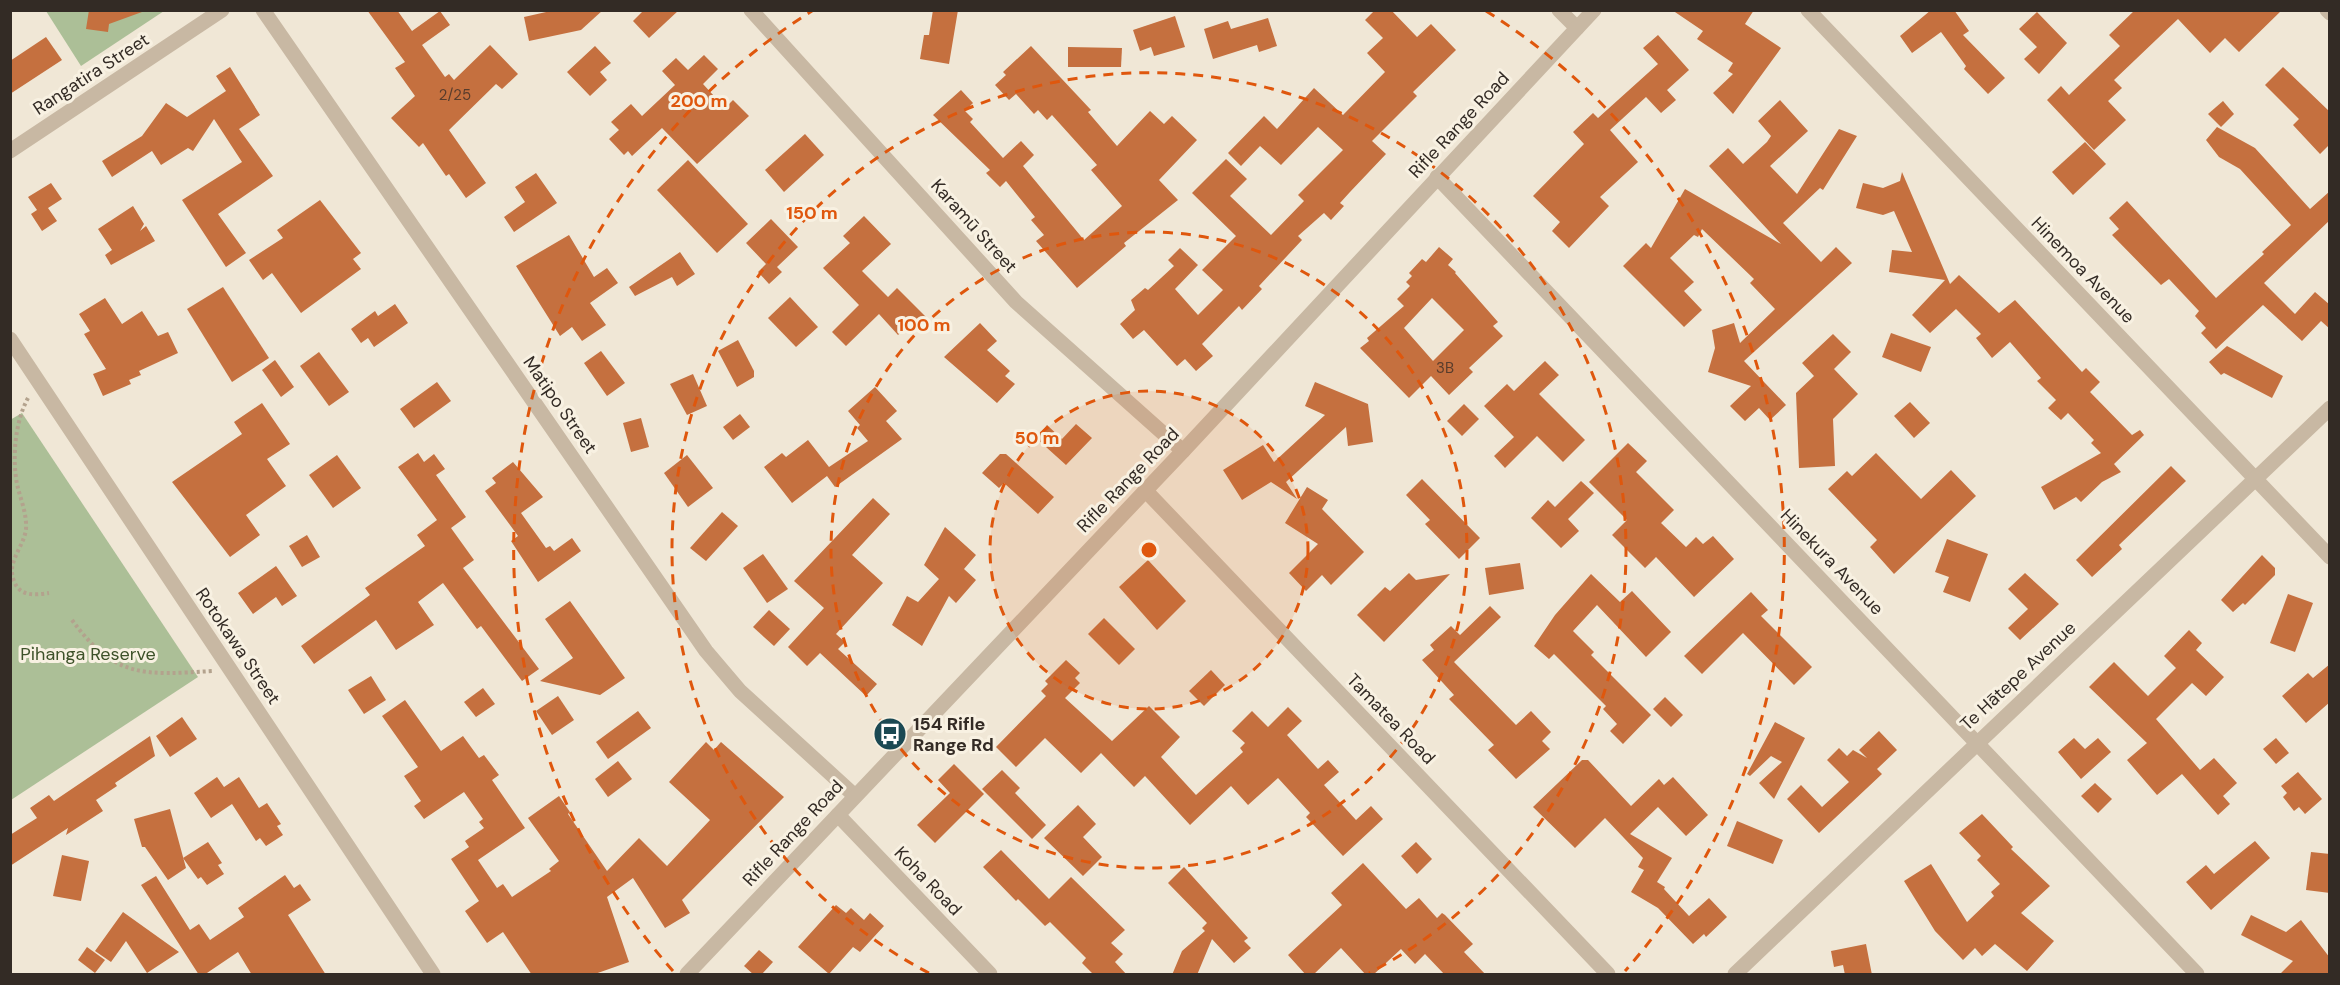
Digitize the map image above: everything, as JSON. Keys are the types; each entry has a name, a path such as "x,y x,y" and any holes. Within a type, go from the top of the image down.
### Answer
{"street":[{"name":"Rangatira Street","path":"10,150 222,10"},
{"name":"Matipo Street","path":"263,10 706,651 740,691 855,796"},
{"name":"Karamū Street","path":"751,10 1016,302 1183,451"},
{"path":"1559,10 1577,28"},
{"name":"Rifle Range Road","path":"687,975 1183,451 1594,10"},
{"name":"Hinemoa Avenue","path":"1808,10 2330,557"},
{"name":"Hinekura Avenue","path":"1437,177 2197,975"},
{"name":"Rotokawa Street","path":"10,339 433,975"},
{"name":"Te Hātepe Avenue","path":"1735,975 2330,408"},
{"name":"Tamatea Road","path":"1145,489 1608,975"},
{"name":"Koha Road","path":"838,815 990,975"}],"path":[{"path":"38,381 25,404 16,445 17,483 26,529 11,568 14,580 20,590 26,594 49,593"},
{"path":"72,620 94,648 120,666 146,673 231,670"}],"green space":[{"path":"46,11 164,11 81,66"},
{"name":"Pihanga Reserve","path":"22,413 198,677 11,800 10,420"}],"building":[{"path":"89,10 141,10 142,12 109,24 108,32 86,29"},
{"path":"367,10 397,10 412,31 440,11 450,25 422,45 445,77 449,74 454,80 490,45 518,74 502,89 496,84 449,130 486,183 466,198 449,174 446,176 423,143 419,147 391,118 415,96 395,68 405,62"},
{"path":"555,10 603,10 581,30 529,41 524,17"},
{"path":"644,10 679,10 649,38 633,21"},
{"path":"933,10 958,10 949,64 920,59 924,35 929,35"},
{"path":"1375,10 1391,10 1417,37 1431,24 1456,50 1413,92 1417,96 1372,141 1386,154 1340,203 1344,206 1331,220 1324,213 1298,236 1302,240 1259,286 1262,289 1242,310 1239,306 1202,344 1213,356 1196,371 1185,359 1177,366 1144,330 1133,339 1120,324 1135,310 1131,300 1145,288 1148,290 1174,266 1168,260 1180,248 1198,265 1175,289 1198,315 1223,290 1202,270 1236,236 1192,193 1226,159 1247,179 1230,196 1271,235 1304,201 1298,195 1343,150 1318,127 1281,165 1260,146 1241,166 1228,153 1264,116 1277,129 1314,88 1343,115 1385,72 1367,53 1383,38 1365,20"},
{"path":"1672,10 1754,10 1745,24 1781,48 1733,114 1713,93 1733,74 1728,71 1733,63 1697,39 1703,31"},
{"path":"1931,10 1954,10 1969,31 1963,35 2005,78 1988,94 1964,69 1966,66 1941,32 1912,53 1900,36"},
{"path":"2135,10 2282,10 2239,52 2225,38 2210,53 2178,19 2114,80 2122,88 2108,101 2126,120 2094,150 2047,100 2061,86 2069,95 2120,46 2109,35"},
{"path":"2037,12 2067,43 2039,74 2024,59 2037,47 2019,29"},
{"path":"1175,16 1185,47 1154,56 1151,47 1140,51 1133,30"},
{"path":"1268,18 1277,46 1259,52 1257,45 1213,59 1204,29 1228,21 1231,29"},
{"path":"1658,35 1689,70 1667,90 1676,100 1661,113 1646,97 1610,130 1638,162 1600,197 1609,206 1569,248 1552,231 1560,222 1533,196 1584,144 1573,132 1593,113 1598,118 1658,64 1643,48"},
{"path":"46,37 62,60 10,94 10,61"},
{"path":"595,46 611,63 600,72 607,80 590,96 567,72"},
{"path":"1031,46 1091,110 1088,112 1117,146 1150,111 1164,124 1172,116 1197,140 1159,180 1178,200 1124,243 1126,246 1077,288 1036,241 1044,235 1031,220 1035,217 1006,181 1000,187 986,173 990,170 933,115 961,90 973,103 965,111 973,119 970,122 1003,158 1021,141 1034,155 1023,166 1084,240 1122,206 1091,170 1097,165 1052,115 1047,120 1038,110 1034,114 1016,94 1009,100 995,85 1006,75 1003,72"},
{"path":"1068,47 1122,48 1121,67 1068,67"},
{"path":"704,55 718,69 703,84 725,108 733,100 749,116 697,164 662,128 632,156 628,151 624,155 609,139 619,130 611,122 631,104 642,116 675,85 662,71 676,58 688,70"},
{"path":"230,67 260,115 239,129 273,176 218,214 246,253 226,267 182,200 242,162 214,119 193,151 188,148 161,165 152,151 112,177 102,161 142,136 166,103 187,117 226,91 216,76"},
{"path":"2283,67 2330,112 2330,144 2320,154 2293,125 2299,119 2265,85"},
{"path":"1780,100 1808,131 1770,166 1797,194 1839,129 1857,136 1823,190 1820,188 1783,223 1821,262 1836,247 1852,263 1744,361 1786,405 1770,420 1759,408 1745,421 1730,406 1751,386 1708,372 1715,348 1712,330 1734,323 1740,343 1775,309 1750,283 1754,279 1702,229 1698,237 1694,235 1670,258 1694,282 1684,291 1702,310 1684,327 1623,266 1646,243 1651,248 1685,189 1781,244 1709,166 1728,148 1743,164 1767,142 1771,136 1758,121"},
{"path":"2223,101 2234,114 2221,127 2208,114"},
{"path":"2217,127 2255,148 2310,209 2330,191 2330,220 2264,283 2295,314 2315,292 2330,305 2330,329 2321,321 2302,341 2263,305 2216,349 2201,333 2206,328 2195,316 2199,311 2169,279 2161,285 2112,235 2119,229 2109,218 2127,201 2216,298 2264,254 2262,252 2291,225 2240,169 2219,157 2206,140"},
{"path":"805,134 824,155 784,192 765,170"},
{"path":"2085,142 2106,164 2073,195 2052,172"},
{"path":"688,160 748,224 717,253 657,190"},
{"path":"1902,172 1950,284 1959,275 1999,313 2015,300 2082,372 2086,368 2100,382 2090,392 2132,435 2140,430 2144,435 2114,464 2121,472 2102,482 2081,502 2076,497 2054,510 2041,487 2101,453 2091,443 2094,440 2068,413 2061,420 2048,408 2056,400 2037,381 2041,378 2010,342 1992,358 1976,338 1981,334 1956,309 1930,333 1912,315 1945,280 1889,272 1892,250 1912,252 1894,211 1883,215 1856,208 1863,183 1883,188 1900,181"},
{"path":"536,173 557,203 514,232 504,217 525,202 515,187"},
{"path":"51,183 62,199 48,208 57,221 42,231 31,214 37,210 28,197"},
{"path":"320,200 361,253 353,259 361,269 301,313 272,273 263,280 249,260 283,238 277,230"},
{"path":"133,206 144,224 140,231 146,226 155,241 111,265 105,255 112,250 98,229"},
{"path":"864,216 891,244 862,271 888,297 897,288 926,317 914,328 910,323 898,335 879,314 846,346 832,332 859,305 823,268 850,243 843,236"},
{"path":"771,219 798,247 777,267 782,272 769,284 758,272 766,264 746,243"},
{"path":"569,235 594,277 607,268 618,283 590,303 606,325 582,341 572,327 560,336 516,266"},
{"path":"1439,247 1453,259 1448,265 1498,322 1493,326 1503,336 1469,368 1473,372 1449,395 1431,376 1409,398 1360,348 1369,341 1367,338 1404,306 1397,299 1410,286 1406,282 1412,276 1409,273 1422,259 1426,262","holes":["1432,298 1464,330 1433,361 1404,328"]},
{"path":"680,252 695,274 677,286 672,277 635,296 629,287"},
{"path":"223,287 269,358 232,382 187,309"},
{"path":"790,297 818,327 796,347 768,318"},
{"path":"105,298 122,324 142,311 158,336 168,332 178,353 139,371 141,375 129,380 131,384 103,396 93,374 106,369 84,334 90,331 79,314"},
{"path":"395,304 408,323 374,347 368,338 361,343 351,329 375,311 378,316"},
{"path":"980,323 997,341 987,350 1010,371 1005,376 1015,384 997,403 944,357"},
{"path":"1891,333 1931,347 1921,372 1882,357"},
{"path":"1833,334 1851,352 1834,369 1858,394 1833,419 1835,466 1799,468 1796,393 1814,376 1802,363"},
{"path":"738,340 754,371 754,377 737,387 718,351"},
{"path":"2227,346 2283,376 2272,398 2224,373 2221,375 2209,362"},
{"path":"601,351 625,383 607,396 584,363"},
{"path":"319,352 349,392 329,406 300,366"},
{"path":"275,360 294,387 281,397 262,370"},
{"path":"1545,361 1559,375 1539,394 1585,440 1563,462 1537,436 1505,468 1494,456 1514,437 1484,406 1507,384 1514,391"},
{"path":"693,374 707,406 687,415 670,384"},
{"path":"437,382 451,401 414,428 400,409"},
{"path":"1315,382 1368,404 1373,442 1348,446 1346,427 1286,482 1297,499 1271,482 1242,500 1223,470 1263,445 1274,462 1325,415 1305,406"},
{"path":"875,387 897,411 886,421 902,439 835,487 827,476 792,503 764,467 782,453 786,457 808,440 829,467 868,441 857,428 860,425 848,411"},
{"path":"1910,402 1930,423 1914,438 1894,416"},
{"path":"262,403 290,444 267,459 286,486 246,515 260,535 230,557 172,482 242,434 234,422"},
{"path":"1464,404 1479,419 1462,436 1447,421"},
{"path":"740,414 750,427 733,440 723,427"},
{"path":"641,418 649,447 631,452 623,423"},
{"path":"1076,424 1092,438 1066,465 1036,438 1047,425 1062,439"},
{"path":"1628,443 1647,461 1636,472 1674,510 1661,523 1686,547 1696,537 1703,544 1713,536 1734,559 1694,597 1656,557 1645,568 1612,535 1627,520 1589,482"},
{"path":"418,453 424,462 434,454 445,469 436,475 466,517 451,528 474,560 463,568 539,669 522,681 481,626 477,629 443,583 418,602 434,625 396,650 376,620 314,664 301,646 370,595 365,588 425,546 417,535 437,520 398,467"},
{"path":"1876,453 1921,499 1951,470 1976,496 1894,574 1870,547 1877,540 1828,489 1847,471 1852,476"},
{"path":"1000,454 1006,454 1054,497 1038,514 1004,483 999,488 982,473"},
{"path":"337,455 361,488 333,508 309,475"},
{"path":"687,455 713,488 688,507 664,473"},
{"path":"513,462 543,497 521,513 546,548 550,546 554,551 572,538 581,551 538,582 511,541 518,536 485,491 496,483 492,478"},
{"path":"2171,466 2186,481 2119,545 2122,549 2092,577 2076,560"},
{"path":"1422,479 1480,538 1459,559 1425,524 1430,520 1406,495"},
{"path":"1581,481 1594,493 1568,519 1579,531 1561,548 1531,518 1548,500 1555,507"},
{"path":"1307,487 1328,500 1322,509 1364,552 1331,585 1322,575 1306,591 1289,573 1318,544 1285,523"},
{"path":"873,498 890,514 852,555 883,583 836,634 845,642 838,649 877,684 866,696 820,653 807,666 788,647 824,608 794,581"},
{"path":"722,512 738,526 706,561 690,548"},
{"path":"945,527 976,555 964,569 976,580 956,603 949,596 922,646 892,625 907,596 918,602 939,579 924,565"},
{"path":"307,535 320,557 302,567 289,546"},
{"path":"1947,539 1988,554 1970,602 1943,592 1949,577 1935,572"},
{"path":"763,554 788,589 767,603 743,568"},
{"path":"2262,555 2275,568 2275,575 2245,605 2243,603 2233,612 2221,600"},
{"path":"1148,560 1186,601 1157,630 1119,587"},
{"path":"1520,563 1524,589 1489,595 1485,568"},
{"path":"276,566 297,596 282,606 276,597 253,614 238,593"},
{"path":"1409,573 1416,580 1450,574 1384,642 1357,615 1385,587 1390,591"},
{"path":"2025,573 2059,604 2020,640 2008,628 2028,609 2008,589"},
{"path":"1591,574 1620,602 1632,591 1671,632 1646,657 1597,605 1573,631 1594,652 1591,655 1651,715 1623,744 1610,731 1617,724 1603,709 1606,706 1554,654 1549,659 1534,646 1555,615"},
{"path":"1751,592 1768,610 1761,616 1812,667 1794,685 1743,633 1702,674 1684,656"},
{"path":"2288,594 2313,603 2295,652 2270,643"},
{"path":"570,601 625,678 600,695 540,681 573,658 545,619"},
{"path":"1490,606 1501,617 1454,662 1516,725 1531,711 1551,732 1542,741 1550,749 1516,779 1488,750 1494,745 1449,699 1454,695 1422,660 1434,650 1430,645 1451,626 1460,635"},
{"path":"769,610 790,629 774,646 753,627"},
{"path":"1104,618 1135,649 1119,665 1088,634"},
{"path":"2189,630 2202,643 2196,650 2224,677 2206,696 2192,683 2156,719 2200,770 2214,758 2237,783 2223,796 2230,804 2218,815 2182,774 2157,795 2127,760 2147,743 2089,687 2114,662 2148,696 2176,668 2164,656"},
{"path":"1066,660 1080,673 1075,678 1080,683 1065,698 1112,741 1149,706 1180,737 1161,757 1196,795 1243,752 1240,748 1245,743 1232,731 1252,711 1268,727 1288,707 1302,721 1287,735 1318,769 1328,760 1339,772 1324,785 1356,820 1371,806 1383,819 1343,856 1306,817 1310,813 1278,778 1248,805 1231,786 1190,825 1145,776 1134,787 1101,753 1081,773 1045,738 1016,767 996,747 1046,696 1041,691 1048,684 1045,681"},
{"path":"2330,664 2330,702 2306,723 2282,696 2308,673 2313,678"},
{"path":"1211,670 1225,685 1204,706 1189,691"},
{"path":"371,676 386,700 364,714 348,690"},
{"path":"483,688 495,704 476,717 464,702"},
{"path":"558,696 574,720 552,735 536,711"},
{"path":"1665,697 1683,715 1671,727 1653,709"},
{"path":"405,700 441,751 463,736 479,758 484,755 499,775 492,780 525,828 478,860 497,888 503,884 512,897 551,871 549,869 559,861 528,818 559,796 570,812 568,814 607,871 639,838 667,866 710,820 669,782 706,742 714,750 721,742 784,797 682,900 690,913 665,928 633,878 607,897 629,962 592,975 532,975 503,932 487,943 465,911 479,901 451,859 469,847 465,841 484,828 479,822 483,819 464,792 424,819 414,806 421,801 404,776 418,767 382,716"},
{"path":"638,711 651,728 608,759 596,742"},
{"path":"182,717 197,739 170,757 156,736"},
{"path":"1775,722 1805,738 1774,799 1759,783 1782,762 1771,756 1750,776 1747,774"},
{"path":"1879,731 1897,750 1877,769 1882,774 1819,833 1787,799 1801,785 1822,807 1849,782 1827,760 1839,748 1847,756 1853,750 1867,758 1859,750"},
{"path":"150,736 155,756 115,783 117,786 96,800 103,811 66,835 68,828 10,866 10,835 37,818 30,808 49,795 54,801"},
{"path":"2074,738 2085,749 2098,738 2111,752 2081,779 2058,752"},
{"path":"2276,738 2289,753 2276,764 2263,749"},
{"path":"1582,760 1588,760 1631,806 1659,779 1664,785 1673,777 1708,815 1686,836 1658,807 1630,834 1672,858 1657,882 1665,887 1664,889 1689,916 1709,898 1727,917 1706,937 1704,934 1693,944 1658,908 1631,892 1644,870 1638,867 1643,858 1605,818 1575,848 1533,807"},
{"path":"618,761 632,779 608,797 595,779"},
{"path":"954,764 984,794 935,843 917,825 950,793 938,780"},
{"path":"1002,770 1020,788 1015,793 1046,825 1032,839 982,789"},
{"path":"2298,772 2322,799 2305,814 2299,807 2294,811 2283,797 2287,793 2281,786"},
{"path":"217,777 224,787 239,777 259,808 267,803 281,824 277,826 283,835 266,846 260,838 256,841 232,804 211,818 194,793"},
{"path":"2095,783 2112,799 2098,813 2081,796"},
{"path":"1078,805 1096,824 1083,837 1102,857 1083,876 1044,838"},
{"path":"170,809 186,868 168,880 145,847 142,847 134,819"},
{"path":"1982,814 2013,847 2011,849 2050,886 2021,913 2054,941 2027,971 1995,944 1982,956 1975,948 1963,960 1935,931 1904,881 1931,864 1967,922 1994,896 1991,892 2000,884 1977,860 1981,856 1959,833"},
{"path":"1737,821 1783,840 1773,864 1727,846"},
{"path":"2255,841 2270,858 2211,910 2186,882 2206,865 2214,874"},
{"path":"208,842 222,863 218,865 224,874 207,885 201,877 198,879 183,858"},
{"path":"1416,842 1432,859 1417,874 1401,856"},
{"path":"1001,850 1049,899 1071,877 1125,930 1111,943 1123,954 1115,962 1127,975 1094,975 1082,963 1086,958 1050,922 1045,926 1018,899 1016,901 983,867"},
{"path":"2311,852 2330,854 2330,893 2306,890"},
{"path":"62,855 89,861 81,901 53,896"},
{"path":"1363,863 1406,909 1419,898 1437,918 1442,913 1445,915 1473,944 1464,952 1486,975 1445,975 1425,954 1415,964 1401,949 1373,975 1366,975 1341,948 1313,975 1306,975 1288,955 1342,905 1331,893"},
{"path":"1184,867 1248,938 1244,941 1251,948 1234,963 1212,939 1197,975 1172,975 1182,951 1205,931 1202,928 1207,923 1168,883"},
{"path":"285,875 294,888 300,884 311,900 288,915 326,975 252,975 238,952 204,975 199,975 141,885 156,876 190,930 199,924 210,940 244,917 238,908"},
{"path":"836,905 846,913 851,908 864,920 870,913 884,926 860,952 853,947 829,974 798,947"},
{"path":"123,912 179,952 147,973 126,941 111,962 95,951"},
{"path":"2251,915 2286,932 2301,920 2330,958 2330,975 2279,975 2293,961 2241,935"},
{"path":"1866,944 1872,975 1845,975 1843,965 1834,967 1831,951"},
{"path":"87,947 105,960 95,973 78,960"},
{"path":"759,950 773,962 761,975 754,975 744,966"}],"place":[{"name":"154 Rifle Range Rd","path":"890,734"}]}
